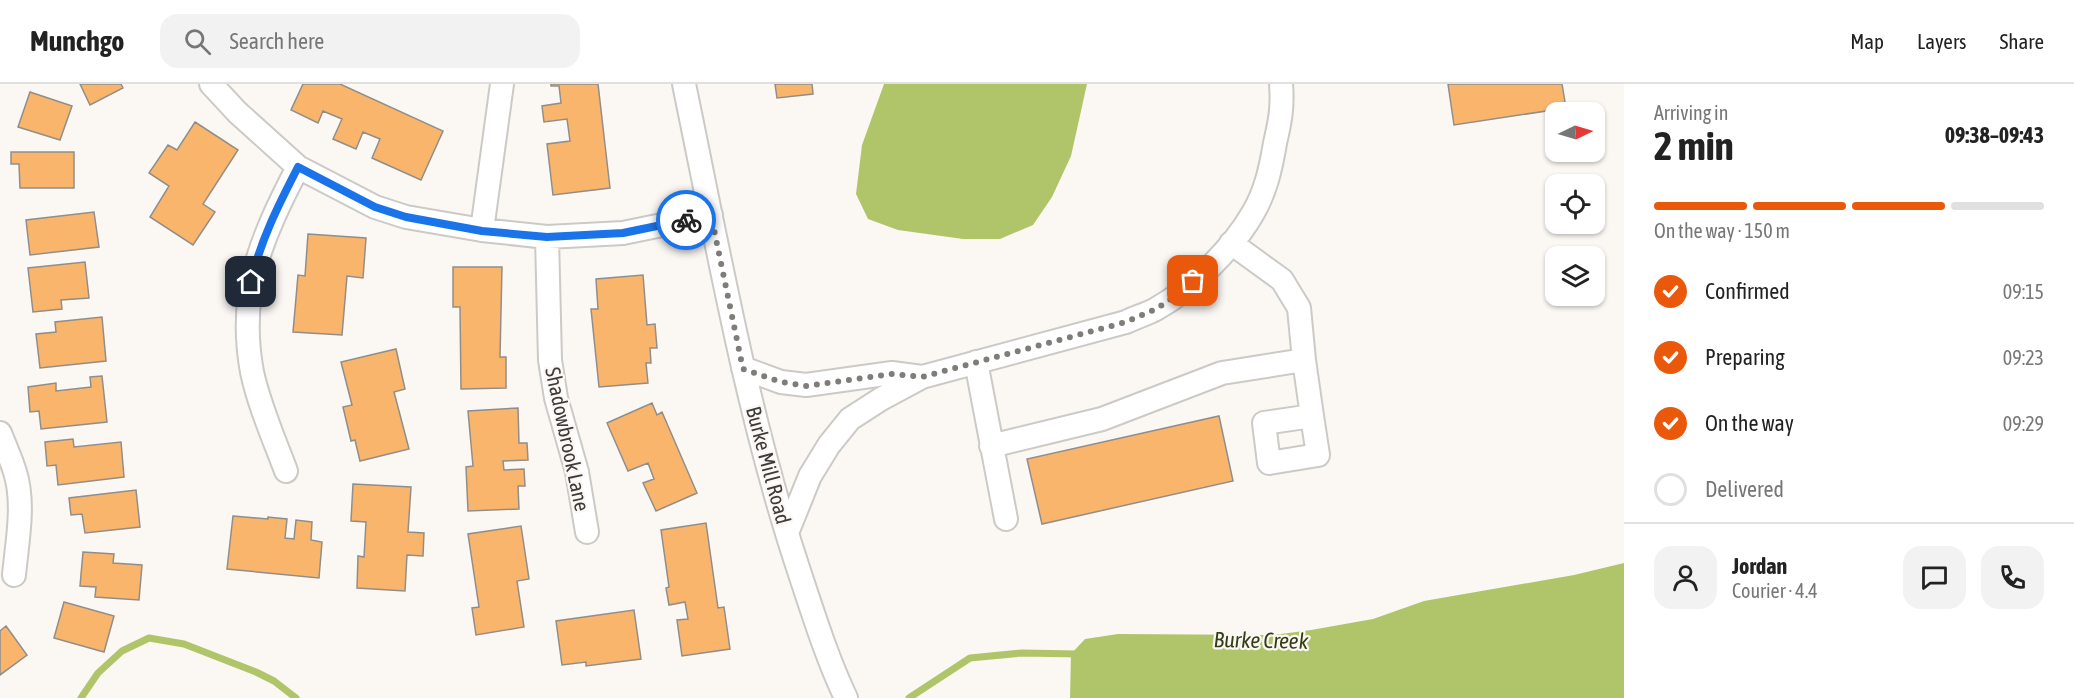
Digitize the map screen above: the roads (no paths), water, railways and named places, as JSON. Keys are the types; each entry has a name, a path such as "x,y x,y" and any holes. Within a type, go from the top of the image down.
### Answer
{"street":[{"path":"211,84 237,112 298,167 375,207 406,217 482,231 547,237 623,233 711,215"},
{"path":"482,231 502,84"},
{"name":"Burke Mill Road","path":"684,84 743,369 775,495 830,664 846,698"},
{"path":"787,533 810,476 829,445 850,419 881,399 922,377 1126,322 1156,309 1180,293 1206,270 1253,213 1269,177 1283,105 1281,84"},
{"path":"285,471 252,373 248,341 248,298 255,266 273,215 298,167"},
{"name":"Shadowbrook Lane","path":"547,237 550,360 556,398 577,472 587,532"},
{"path":"1230,243 1282,280 1299,308 1312,416"},
{"path":"991,446 1102,419 1222,373 1304,360"},
{"path":"976,362 1006,519"},
{"path":"743,369 781,382 806,386 892,374 922,377"},
{"path":"0,433 16,473 19,494 14,575"}],"water":[{"path":"884,84 1087,84 1071,156 1052,197 1033,225 1000,239 963,239 898,230 868,219 856,194 862,145"},
{"path":"1624,563 1624,698 1070,698 1071,654 1085,639 1118,634 1273,635 1311,630 1373,619 1424,601 1574,575"}],"waterway":[{"name":"Burke Creek","path":"81,698 98,673 122,651 149,638 184,644 256,672 274,681 296,698"},
{"name":"Burke Creek","path":"909,698 970,658 1022,653 1079,654"}]}
